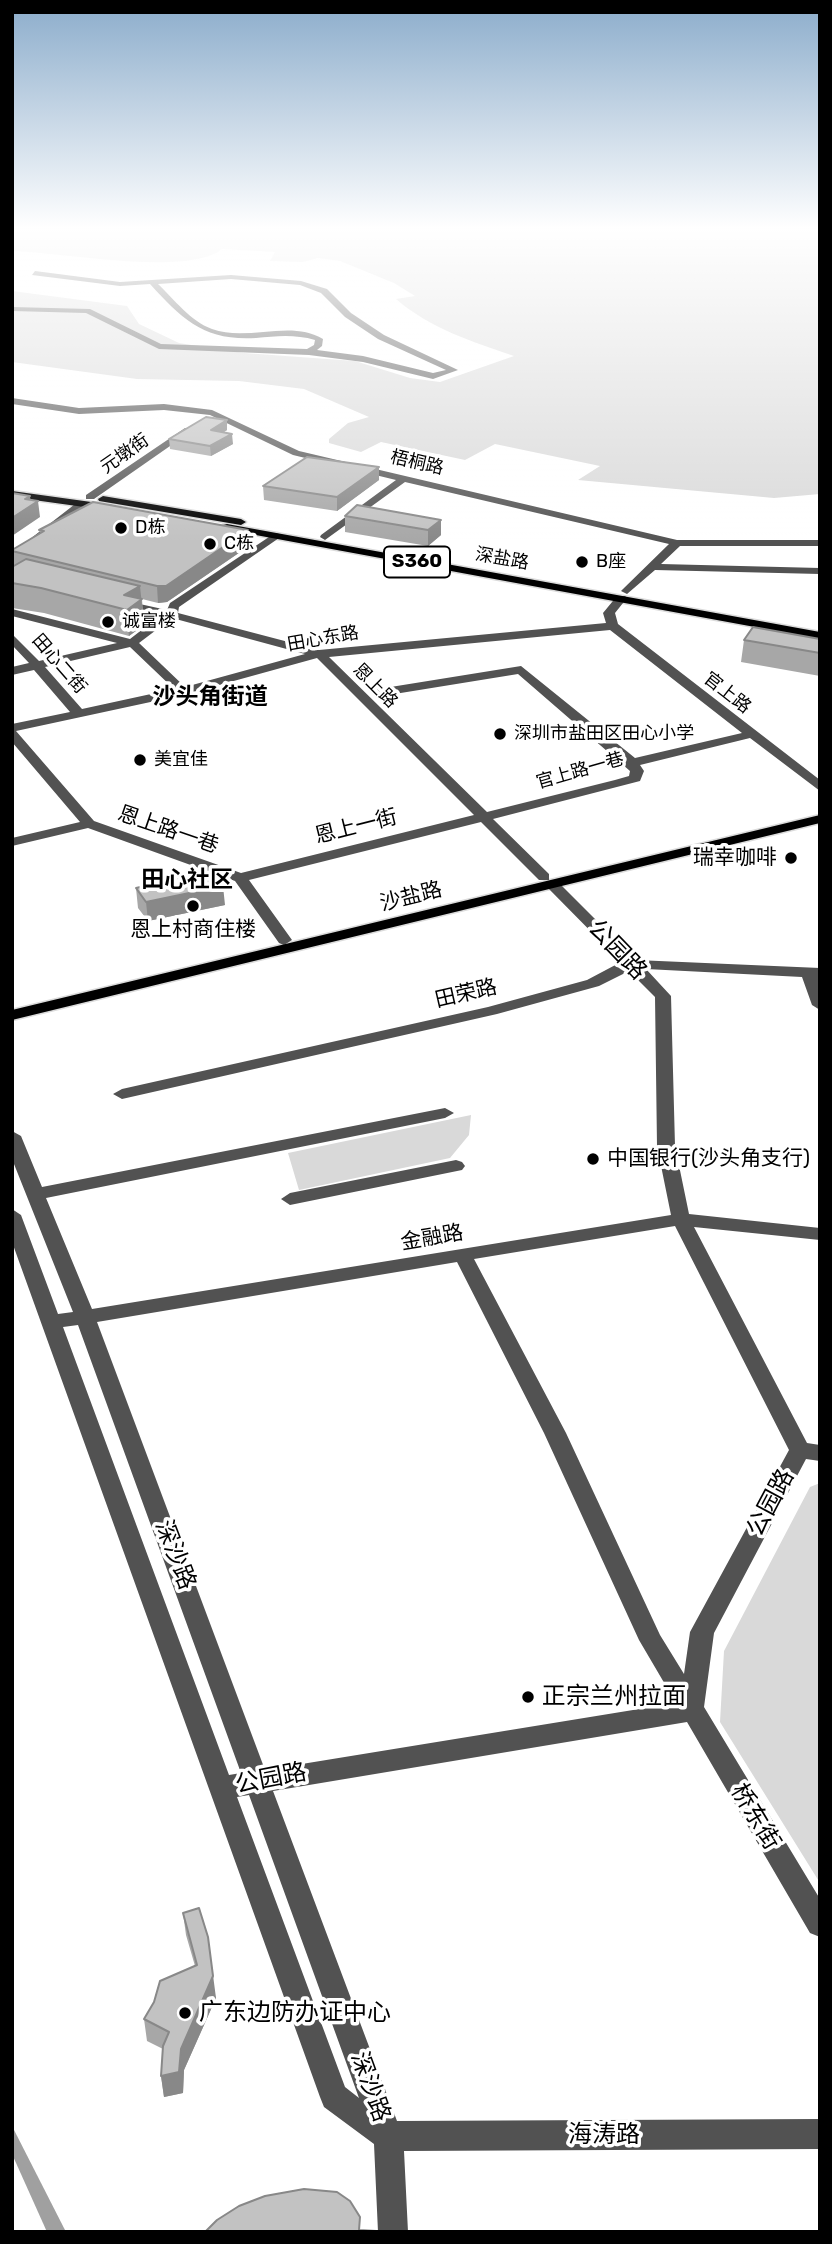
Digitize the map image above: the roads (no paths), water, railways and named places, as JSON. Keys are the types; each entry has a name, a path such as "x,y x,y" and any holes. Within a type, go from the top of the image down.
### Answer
{"main road":[{"name":"深盐路","path":"12,487 820,627"},
{"name":"深盐路","path":"12,494 87,500 275,536 321,540"},
{"name":"深盐路","path":"624,595 820,636"},
{"name":"沙盐路","path":"12,1015 820,810"},
{"name":"沙盐路","path":"12,1005 284,940 820,819"}],"street":[{"path":"134,334 159,346 309,352 363,359 424,375 441,375 454,370 377,334"},
{"path":"273,334 320,339 321,342 309,352"},
{"name":"梧桐路","path":"12,401 79,411 164,407 212,413 296,453 677,543 820,542"},
{"name":"元墩街","path":"12,559 87,500 212,413"},
{"path":"321,540 404,478"},
{"path":"12,671 132,643 172,613 174,605 275,536"},
{"path":"613,626 609,613 650,567 677,543"},
{"path":"650,567 820,571"},
{"name":"恩上路","path":"109,598 319,654 548,880"},
{"path":"12,612 132,643 183,691"},
{"name":"田心东路","path":"12,731 183,691 319,654 613,626"},
{"name":"官上路","path":"613,626 820,787"},
{"name":"田心二街","path":"12,637 79,714"},
{"path":"376,693 521,670 632,763"},
{"name":"恩上路一巷","path":"12,731 89,824 240,878"},
{"name":"官上路一巷","path":"483,817 635,778 637,771 632,763 752,734"},
{"name":"恩上一街","path":"240,878 483,817"},
{"name":"恩上路一巷","path":"12,842 89,824"},
{"path":"240,878 284,940"},
{"name":"公园路","path":"221,1788 691,1711 702,1632 810,1451 681,1219 666,1146 663,996 548,880"},
{"path":"630,964 814,973 820,1005"},
{"name":"田荣路","path":"122,1094 491,1011 593,984 630,964"},
{"path":"36,1194 445,1113"},
{"name":"深沙路","path":"12,1136 85,1316 388,2136"},
{"path":"290,1199 456,1166"},
{"name":"深沙路","path":"12,1215 334,2097 388,2136"},
{"name":"金融路","path":"52,1322 681,1219 820,1234"},
{"name":"桥东街","path":"463,1256 555,1433 651,1640 820,1924"},
{"name":"海涛路","path":"388,2136 820,2134"},
{"path":"388,2136 393,2232"}],"place":[{"name":"D栋","path":"121,528"},
{"name":"C栋","path":"210,544"},
{"name":"B座","path":"582,562"},
{"name":"诚富楼","path":"108,622"},
{"name":"深圳市盐田区田心小学","path":"500,734"},
{"name":"美宜佳","path":"140,760"},
{"name":"瑞幸咖啡","path":"791,858"},
{"name":"恩上村商住楼","path":"193,906"},
{"name":"中国银行(沙头角支行)","path":"593,1159"},
{"name":"正宗兰州拉面","path":"528,1697"},
{"name":"广东边防办证中心","path":"185,2013"}],"district":[{"name":"沙头角街道","path":"210,697"},
{"name":"田心社区","path":"187,880"}]}
